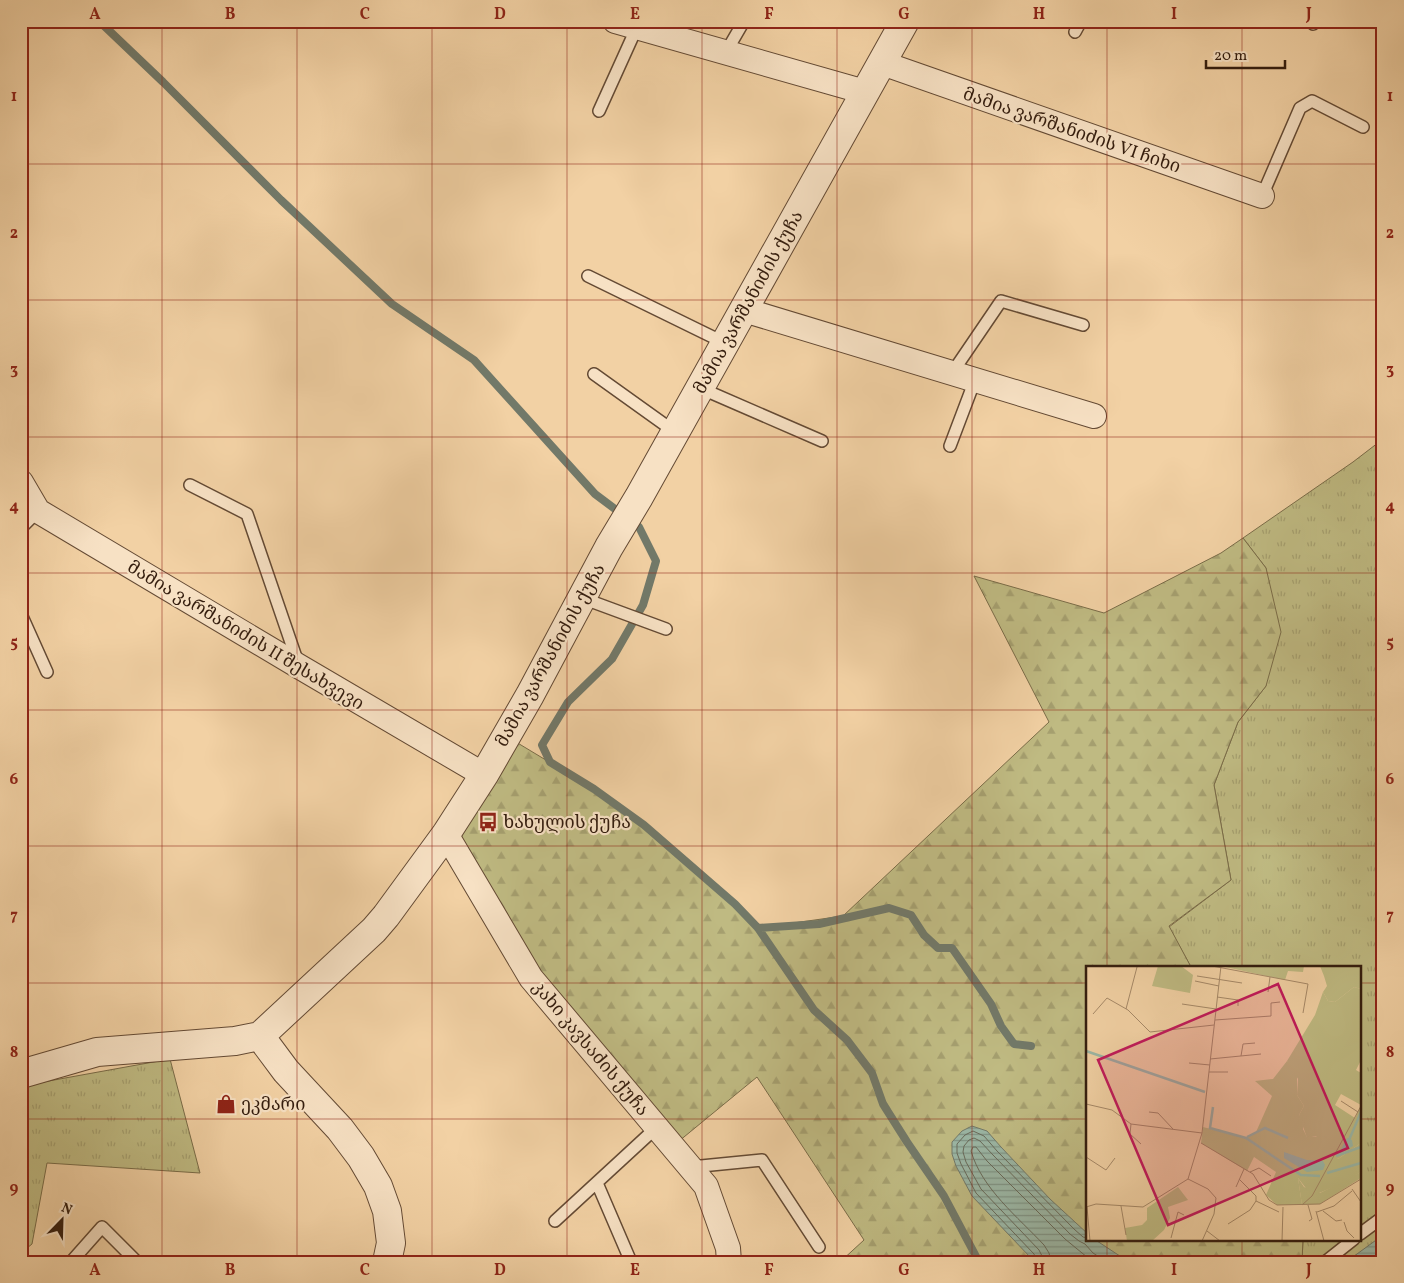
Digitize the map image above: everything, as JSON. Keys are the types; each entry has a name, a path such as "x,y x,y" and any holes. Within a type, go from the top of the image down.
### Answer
{"street":[{"name":"მამია ვარშანიძის ქუჩა","path":"260,1036 374,930 446,834 530,695 609,547 639,497 905,21"},
{"path":"626,24 866,92"},
{"name":"მამია ვარშანიძის VI ჩიხი","path":"882,63 1262,196"},
{"path":"744,310 1094,416"},
{"name":"მამია ვარშანიძის II შესახვევი","path":"21,482 38,511 484,774"},
{"name":"კახი კავსაძის ქუჩა","path":"446,834 531,978 706,1186 728,1248 728,1262"},
{"path":"21,1074 97,1052 235,1041 260,1036 286,1071 340,1129 361,1157 378,1186 387,1211 391,1243 387,1262"}],"lane":[{"path":"726,52 744,21"},
{"path":"1075,32 1081,21"},
{"path":"599,111 626,24"},
{"path":"1262,196 1300,108 1312,101 1363,127"},
{"path":"588,276 725,343"},
{"path":"952,373 1001,301 1083,325"},
{"path":"594,374 675,432"},
{"path":"950,446 975,380"},
{"path":"700,388 822,441"},
{"path":"190,486 247,514 300,667"},
{"path":"21,528 38,511"},
{"path":"582,598 666,629"},
{"path":"21,614 47,672"},
{"path":"555,1221 657,1127"},
{"path":"690,1167 762,1160 819,1247"},
{"path":"597,1183 632,1262"},
{"path":"1362,1233 1383,1217"},
{"path":"71,1262 102,1227 135,1260"},
{"path":"1324,1262 1353,1240"}],"green space":[{"path":"1383,439 1383,1262 1302,1262 1303,1240 1362,1240 1362,966 1190,966 1169,927 1231,880 1214,785 1238,722 1266,686 1266,568 1243,538"},
{"path":"1243,538 1266,568 1281,632 1266,686 1238,722 1214,785 1231,880 1169,926 1190,966 1086,966 1086,1240 1303,1240 1302,1262 840,1262 864,1240 757,1077 673,1146 531,978 446,834 506,736 594,789 644,825 735,904 758,928 843,916 1049,722 974,576 1104,613 1221,553"},
{"path":"170,1059 200,1173 47,1163 32,1244 21,1253 21,1086"}],"water":[{"path":"972,1126 987,1131 1050,1199 1086,1232 1086,1240 1096,1240 1129,1262 1033,1262 972,1196 956,1166 952,1154 952,1142 962,1131"},
{"path":"1383,1235 1383,1262 1346,1262"}],"waterway":[{"path":"99,21 281,200 392,304 474,360 595,494 639,527 656,561 643,605 612,659 568,702 542,745 550,762 594,789 644,825 735,904 758,928 814,1010 847,1040 872,1073 883,1104 944,1196 979,1262"},
{"path":"758,928 819,924 889,908 911,915 924,935 938,948 952,948 991,1004 1001,1026 1014,1044 1031,1046"}],"place":[{"name":"ხახულის ქუჩა","path":"488,822"},
{"name":"ეკმარი","path":"226,1104"}]}
